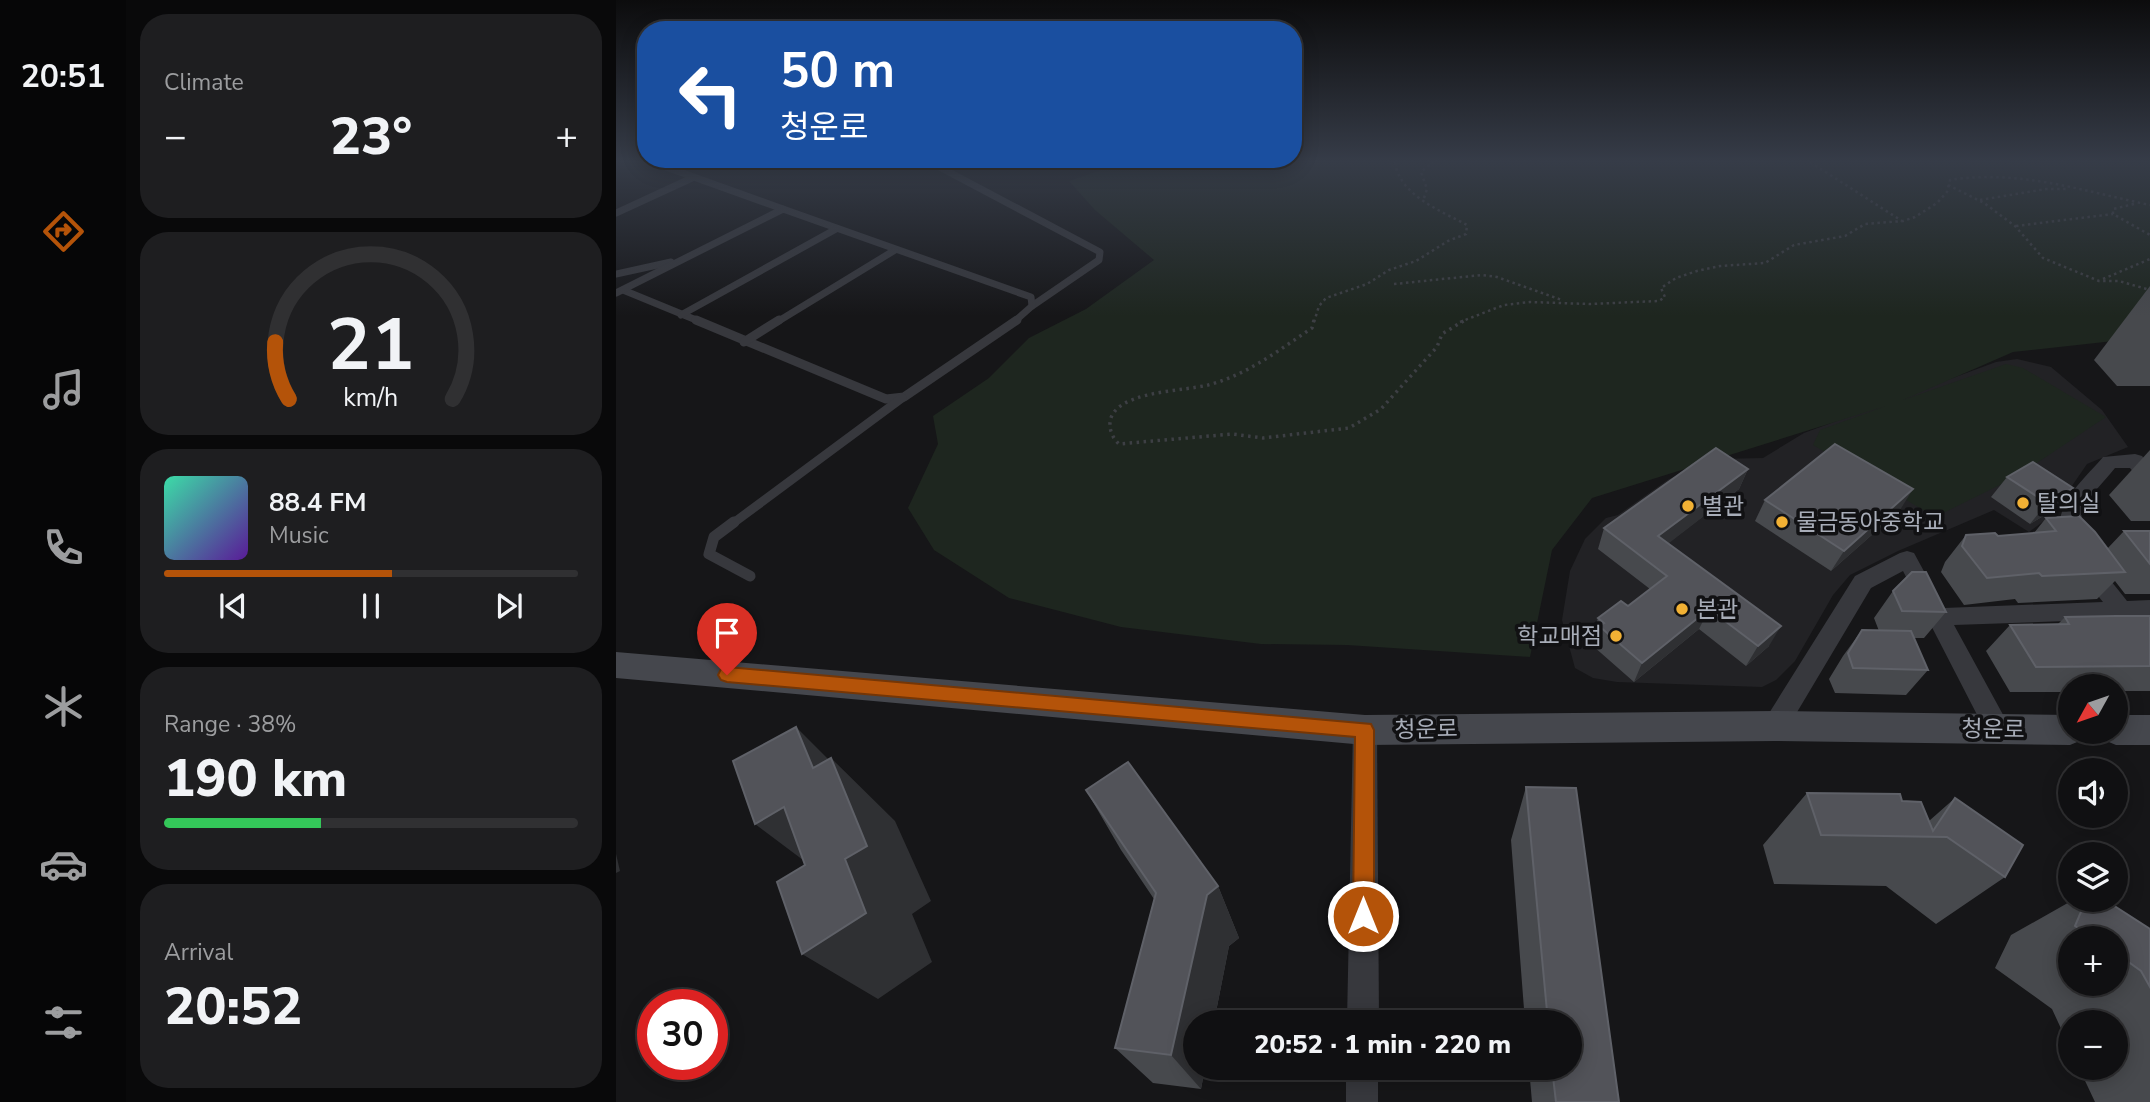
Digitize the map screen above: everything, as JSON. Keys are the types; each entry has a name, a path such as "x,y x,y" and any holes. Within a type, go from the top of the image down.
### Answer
{"street":[{"path":"2120,609 2072,539 2070,517 2076,504 2110,462 2135,461 2150,478"},
{"path":"1775,726 1863,582 1907,559 1998,730"},
{"path":"1939,617 2150,609"},
{"name":"청운로","path":"616,665 1365,730 1775,726 2058,730"},
{"path":"1363,1010 1365,730"},
{"path":"2128,730 2150,730"},
{"path":"1362,1080 1362,1102"}],"lane":[{"path":"619,291 774,213"},
{"path":"795,213 1031,297 1032,306"},
{"path":"750,576 709,554 714,537 904,397 1026,314 1032,306 1099,260 1100,252 1027,213"},
{"path":"681,315 836,229"},
{"path":"744,342 895,250"},
{"path":"616,274 682,260"},
{"path":"619,291 886,399 904,397"}],"path":[{"path":"1448,213 1467,225 1466,234 1448,241 1416,261 1388,270 1367,284 1326,298 1319,306 1312,328 1251,369 1209,385 1125,402 1114,412 1109,429 1112,438 1119,444 1219,435 1264,438 1349,428 1381,409 1437,347 1442,334 1458,323 1504,305 1530,302 1659,301 1665,297 1661,288 1676,278 1720,266 1765,263 1794,245 1845,236 1865,224 1903,221 1921,213"},
{"path":"1892,213 1903,221"},
{"path":"1998,213 2015,226 2043,258 2099,281 2119,281 2150,290"},
{"path":"2015,226 2113,214 2150,235"},
{"path":"2099,281 2150,259"},
{"path":"1394,284 1482,275 1573,303"}],"shaded area":[{"path":"1099,213 2150,213 2150,337 2013,352 1903,400 2006,364 2023,368 2106,417 2016,477 1935,517 1813,445 1820,430 1886,406 1592,498 1552,550 1530,657 1347,645 1261,644 1121,627 1009,598 934,550 908,508 938,444 933,416 989,378 1029,338 1086,309 1154,260"},
{"name":"물금동아중학교","path":"2017,359 2051,367 2102,410 2128,447 2087,464 2052,515 2029,532 1994,510 1898,551 1850,575 1833,595 1795,661 1776,680 1762,687 1617,682 1593,678 1575,668 1562,620 1570,571 1585,539 1606,518 1618,515 1669,479 1719,459 1763,458 1804,433 1996,362"}],"building":[{"path":"1835,444 1913,489 1844,551 1765,500"},
{"path":"1716,448 1748,469 1658,536 1781,626 1758,646 1709,609 1642,663 1599,626 1604,623 1598,618 1621,601 1628,606 1667,576 1604,528"},
{"path":"2033,462 2073,488 2047,503 2007,477"},
{"path":"2079,516 2095,532 2125,572 2042,576 2039,573 1987,578 1962,546 1966,535 1995,533 1998,536 2056,531 2046,518"},
{"path":"2124,531 2150,531 2150,564"},
{"path":"1912,572 1926,572 1946,612 1902,611 1893,591"},
{"path":"2150,616 2150,666 2036,667 2010,625 2069,624 2065,617"},
{"path":"1862,630 1911,631 1928,670 1853,668 1848,653"},
{"path":"796,727 813,768 831,758 867,846 845,859 866,913 802,954 777,882 805,865 784,807 755,824 733,761"},
{"path":"1128,762 1218,886 1207,895 1171,1055 1115,1048 1156,893 1086,790"},
{"path":"1526,787 1576,788 1619,1102 1556,1102 1553,1080 1582,1080 1582,1010 1547,1010"},
{"path":"1807,793 1900,794 1902,801 1921,802 1933,831 1955,798 2023,845 2005,877 1947,837 1821,835"},
{"path":"2081,912 2124,912 2150,929 2150,987 2141,971 2128,962 2128,926 2075,926"}],"place":[{"name":"탈의실","path":"2023,503"},
{"name":"별관","path":"1688,506"},
{"name":"물금동아중학교","path":"1782,522"},
{"name":"본관","path":"1682,609"},
{"name":"학교매점","path":"1616,636"}],"route":[{"path":"727,675 1365,730 1363,916"}]}
